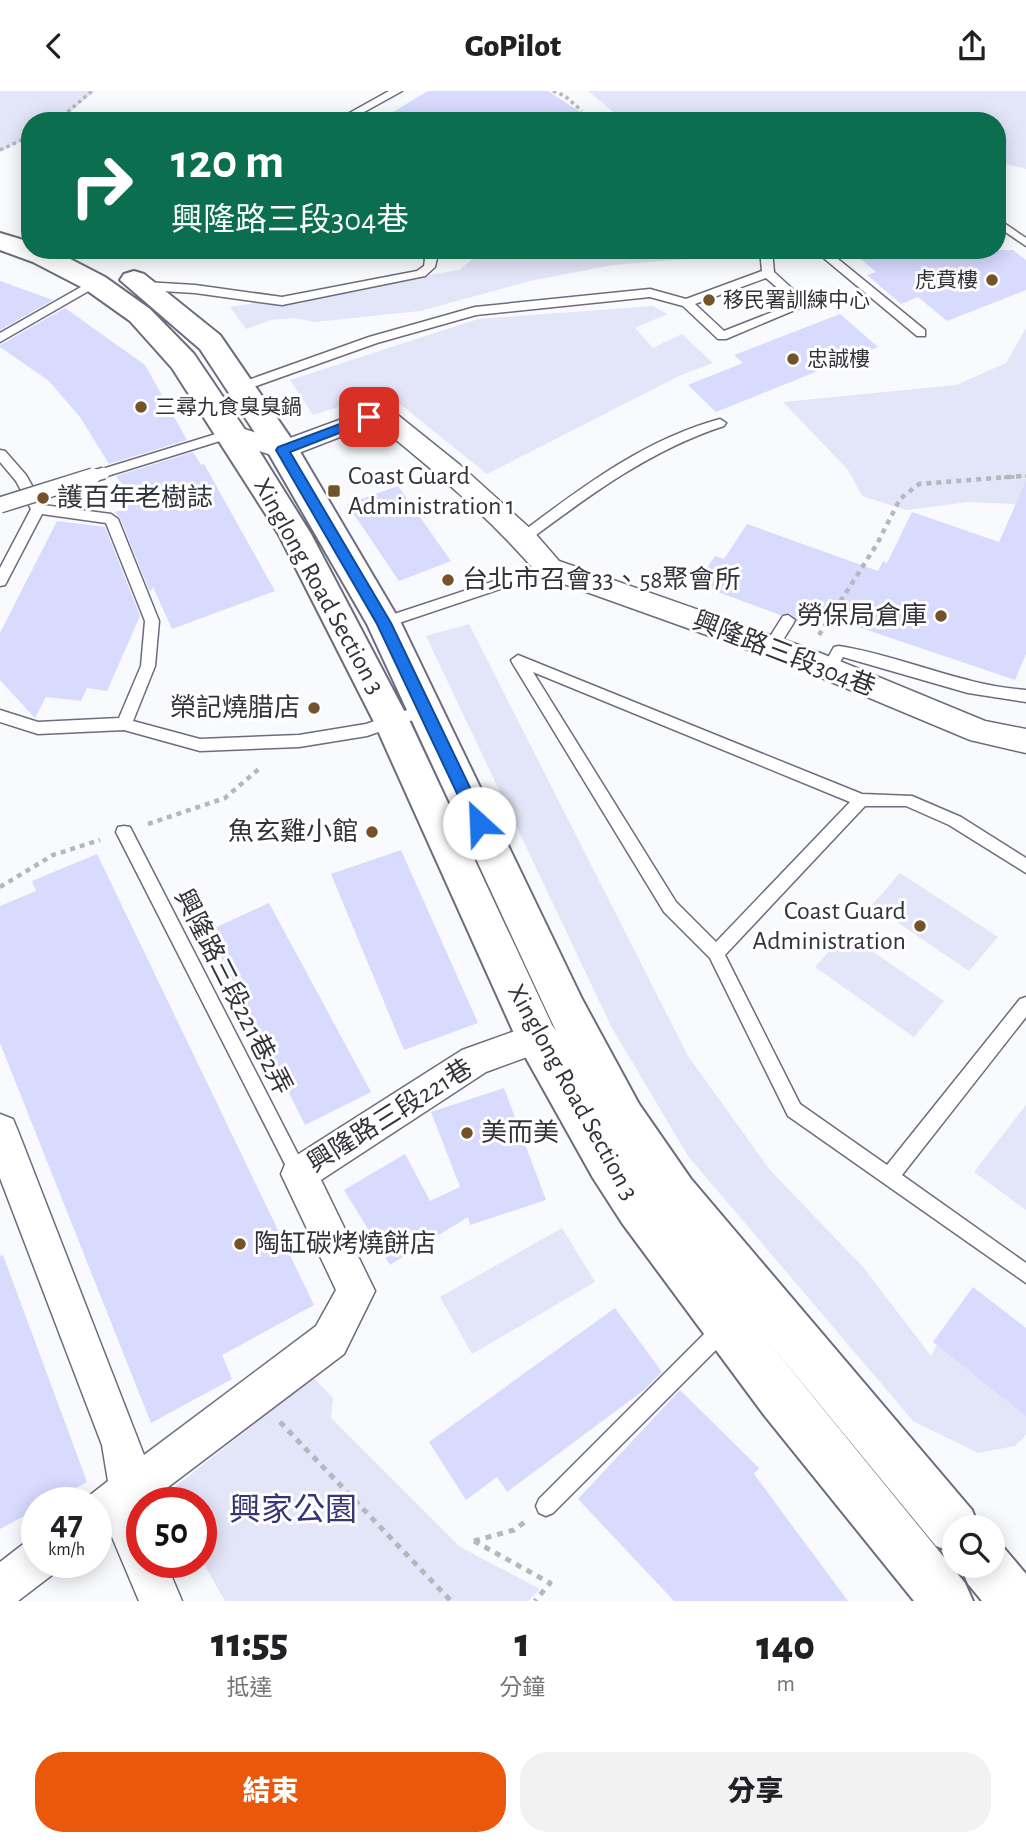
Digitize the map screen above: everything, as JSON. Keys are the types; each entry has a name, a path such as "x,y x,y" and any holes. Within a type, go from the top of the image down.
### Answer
{"main road":[{"path":"0,220 21,228"},
{"name":"Xinglong Road Section 3","path":"0,241 21,248"},
{"name":"Xinglong Road Section 3","path":"49,259 95,283 141,315 183,361 232,433 409,716 624,1118 675,1194 943,1515"},
{"name":"Xinglong Road Section 3","path":"99,259 145,286 210,342 283,450 384,623 409,716 537,1038 638,1208 781,1398 947,1601"},
{"path":"996,1578 1016,1601"}],"street":[{"path":"232,433 283,450 369,417 386,418 451,471 523,538 549,568"},
{"name":"興隆路三段304巷","path":"549,568 771,647 981,731 1026,741"},
{"name":"興隆路三段221巷","path":"133,1487 330,1340 356,1291 299,1174 474,1062 537,1038"},
{"path":"0,1131 122,1445 130,1487"},
{"name":"興隆路三段221巷","path":"112,1503 126,1492"},
{"path":"0,1588 21,1572"},
{"path":"151,1578 161,1601"}],"lane":[{"path":"357,112 397,91"},
{"path":"1006,228 1026,243"},
{"path":"145,286 195,289 282,301 421,274 429,267 431,259"},
{"path":"241,387 373,340 475,311 650,293 687,303 722,336 803,305 768,273 767,259"},
{"path":"831,259 921,333"},
{"path":"687,303 768,273"},
{"path":"0,338 95,283"},
{"path":"523,538 637,457 692,430 720,423"},
{"path":"0,505 232,433"},
{"path":"0,454 21,478 38,509"},
{"path":"0,581 38,509"},
{"path":"38,509 111,519 142,595 152,621 148,666 124,724"},
{"path":"384,623 549,568"},
{"path":"771,647 788,620"},
{"path":"828,670 839,651 858,653 935,679 993,694 1026,697"},
{"path":"1026,866 954,821 907,800 861,800 518,660 670,907 716,953 794,1110 1026,1274"},
{"path":"0,716 38,728 124,724 200,744 299,741 367,730 409,716"},
{"path":"716,953 861,800"},
{"name":"興隆路三段221巷2弄","path":"124,832 299,1174"},
{"path":"889,1177 1026,1004"},
{"path":"546,1506 727,1325"},
{"path":"1016,1601 1026,1590"}],"path":[{"path":"68,112 92,91"},
{"path":"553,91 565,96 582,111"},
{"path":"0,150 21,140"},
{"path":"818,637 877,544 900,499 919,484 1026,476"},
{"path":"0,887 52,855 225,798 280,751 299,741"},
{"path":"261,1394 285,1428 451,1601"},
{"path":"535,1601 550,1583 474,1541 514,1530 546,1506"}],"green space":[{"path":"0,91 95,91 70,112 21,112 21,142 0,152"},
{"path":"588,91 1026,91 1026,169 1006,164 1006,112 613,112"},
{"path":"473,259 688,259 613,265 530,281 420,311 315,322 294,318 271,320 246,329 230,307 459,270"},
{"path":"653,306 667,314 635,328 653,348 682,334 713,363 681,375 487,474 385,392 313,415 290,380 478,319"},
{"path":"1026,328 1026,508 1013,504 969,502 906,510 862,496 848,470 783,402 956,385 1006,363"},
{"path":"469,624 688,1056 770,1170 863,1267 931,1356 943,1333 1026,1395 1026,1435 1015,1446 978,1453 913,1421 688,1156 612,1028 426,636"},
{"path":"900,873 998,937 969,971 872,905"},
{"path":"846,933 944,1001 914,1037 815,967"},
{"path":"1026,1105 1026,1210 974,1172"},
{"path":"562,1228 595,1282 472,1354 440,1297"},
{"name":"興家公園","path":"313,1377 333,1398 331,1418 460,1547 540,1589 528,1601 225,1601 212,1578 217,1578 217,1487 175,1487"}],"building":[{"path":"428,91 548,91 580,112 393,112"},
{"name":"虎賁樓","path":"1006,250 1013,250 1026,260 1026,290 947,321 918,297 901,304 867,275 876,272 861,259 1006,259"},
{"path":"0,281 53,300 0,330"},
{"path":"65,308 145,365 187,440 109,464 80,417 49,381 0,347"},
{"name":"忠誠樓","path":"840,314 878,347 716,412 688,385 743,363 734,355"},
{"path":"193,452 201,465 204,464 275,591 172,629 153,587 150,592 120,518 115,512 128,508 120,490 124,489 116,476"},
{"path":"1026,481 1026,654 1015,680 814,612 806,625 797,622 790,613 780,615 696,584 715,556 724,559 747,524 878,571 883,561 887,563 912,512 999,542"},
{"path":"398,486 451,561 399,581 347,504"},
{"path":"57,521 105,527 140,616 107,691 87,688 81,701 46,697 35,718 0,680 0,633"},
{"path":"401,850 478,1023 404,1050 331,874"},
{"path":"97,854 314,1305 222,1355 232,1379 151,1423 0,1043 0,906 36,891 32,881"},
{"path":"269,903 371,1092 305,1125 208,931"},
{"path":"504,1088 546,1200 470,1225 468,1217 390,1265 344,1190 405,1154 430,1201 460,1187 431,1112"},
{"path":"3,1255 87,1482 77,1487 21,1487 21,1518 0,1529 0,1256"},
{"path":"973,1287 1026,1328 1026,1416 933,1342"},
{"path":"615,1308 662,1372 644,1390 507,1492 497,1477 466,1500 429,1442"},
{"path":"680,1390 759,1468 754,1474 848,1601 674,1601 578,1499"}],"place":[{"name":"虎賁樓","path":"992,280"},
{"name":"移民署訓練中心","path":"709,300"},
{"name":"忠誠樓","path":"793,359"},
{"name":"三尋九食臭臭鍋","path":"141,407"},
{"name":"Coast Guard Administration 1","path":"334,491"},
{"name":"護百年老樹誌","path":"43,498"},
{"name":"台北市召會33、58聚會所","path":"448,580"},
{"name":"勞保局倉庫","path":"941,616"},
{"name":"榮記燒腊店","path":"314,708"},
{"name":"魚玄雞小館","path":"372,832"},
{"name":"Coast Guard Administration","path":"920,926"},
{"name":"美而美","path":"467,1133"},
{"name":"陶缸碳烤燒餅店","path":"240,1244"}],"route":[{"path":"369,417 283,450 384,623 479,823"}]}
